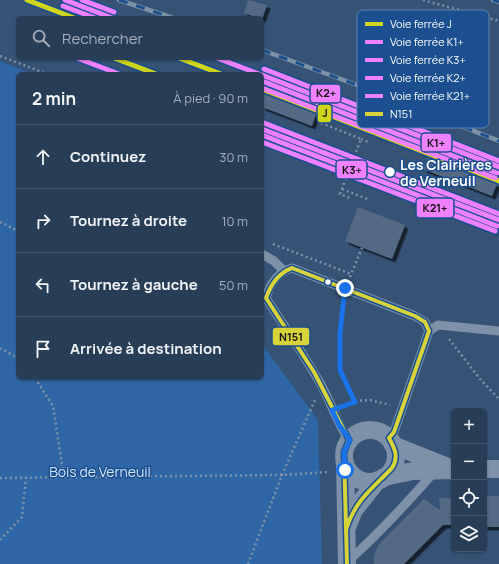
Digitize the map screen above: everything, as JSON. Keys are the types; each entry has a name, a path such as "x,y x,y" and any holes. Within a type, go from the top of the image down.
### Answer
{"street":[{"path":"347,563 344,452 350,440 363,431 372,430 381,432 391,441 436,463 451,468"},
{"path":"346,530 354,510 381,479 390,473 396,460 391,441"},
{"path":"345,466 358,479 371,482 404,472 451,469"},
{"path":"487,469 499,469"}],"lane":[{"path":"264,255 274,261 284,271"},
{"path":"350,440 339,425 321,386 300,348 264,297 270,286 284,271 292,268 416,316 425,322 429,331"},
{"path":"391,441 401,408 429,331 438,325 499,331"},
{"path":"347,563 401,510 436,470"}],"path":[{"path":"423,0 459,10"},
{"path":"489,18 499,21"},
{"path":"0,56 42,72"},
{"path":"321,124 368,142"},
{"path":"352,199 340,194 361,139"},
{"path":"342,189 370,200"},
{"path":"0,222 16,230"},
{"path":"269,242 351,274"},
{"path":"355,402 340,370 340,333 345,288 362,248"},
{"path":"438,325 480,379 499,399"},
{"path":"0,348 16,357"},
{"path":"36,380 53,406 64,478"},
{"path":"248,564 282,475 321,386"},
{"path":"332,410 355,402 370,400 401,408"},
{"path":"0,478 282,475 345,466"},
{"path":"0,540 22,517 26,478"}],"green space":[{"name":"Bois de Verneuil","path":"0,61 28,72 16,72 16,380 264,380 264,347 318,420 322,564 0,564"}],"building":[{"path":"248,0 267,5 263,16 253,16 244,13"},
{"path":"264,94 316,114 312,126 264,108"},
{"path":"428,156 497,184 492,196 423,169"},
{"path":"358,207 405,225 392,259 345,241"},
{"path":"487,496 499,496 499,527 487,527"},
{"path":"439,498 451,498 451,525 443,525 404,564 374,564 374,556 379,544 424,499 440,510"}],"railway":[{"path":"119,0 167,16"},
{"path":"493,0 499,2"},
{"path":"264,51 357,85"},
{"path":"466,128 499,141"}],"rail line":[{"name":"J","path":"27,0 69,16"},
{"name":"K1+","path":"65,0 107,16"},
{"name":"K2+","path":"82,0 114,12"},
{"name":"K3+","path":"63,6 90,16"},
{"name":"K1+","path":"82,60 114,72"},
{"name":"J","path":"119,60 151,72"},
{"name":"J","path":"184,60 216,72"},
{"name":"K1+","path":"222,60 254,72"},
{"name":"K2+","path":"264,69 357,105"},
{"name":"K1+","path":"264,76 357,112"},
{"name":"K3+","path":"264,82 357,118"},
{"name":"K21+","path":"264,89 357,125"},
{"name":"J","path":"264,90 357,126"},
{"name":"K2+","path":"264,123 499,214"},
{"name":"J","path":"362,128 499,181"},
{"name":"K21+","path":"366,128 495,178"},
{"name":"K3+","path":"382,128 497,173"},
{"name":"K1+","path":"399,128 499,167"},
{"name":"K2+","path":"415,128 499,161"},
{"name":"K1+","path":"264,130 499,220"},
{"name":"K3+","path":"264,136 497,226"},
{"name":"K21+","path":"264,143 495,231"}],"transit line":[{"name":"N151","path":"349,440 314,372 266,298 270,288 279,276 292,268 415,316 425,322 429,331 394,432 389,438"},
{"name":"N151","path":"346,530 359,503 394,464 396,457 389,438"},
{"name":"N151","path":"347,564 344,452 349,440"}],"place":[{"name":"Les Clairières de Verneuil","path":"390,172"}],"route":[{"path":"345,288 340,333 340,370 355,402 332,410 339,425 350,440 344,452 345,470"}]}
